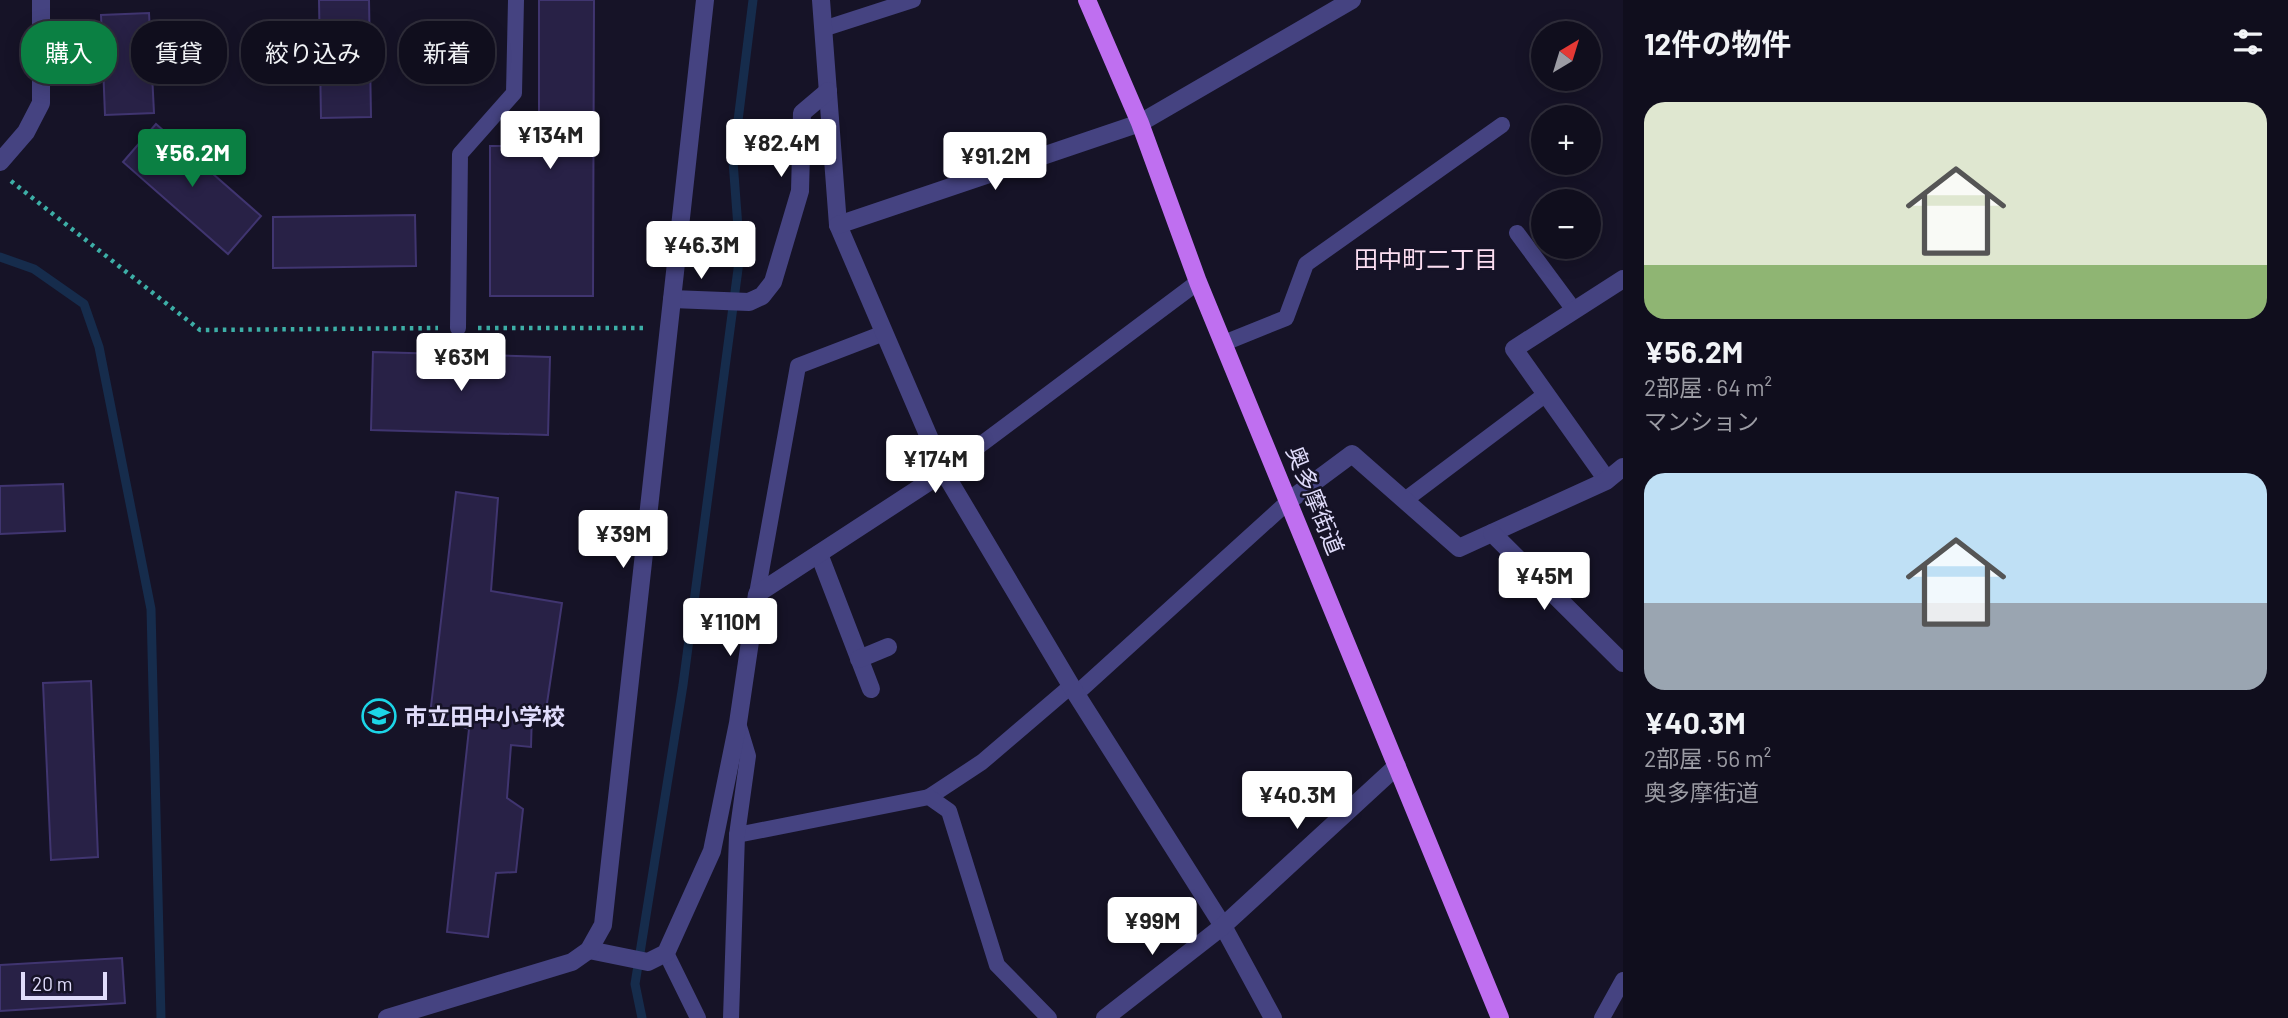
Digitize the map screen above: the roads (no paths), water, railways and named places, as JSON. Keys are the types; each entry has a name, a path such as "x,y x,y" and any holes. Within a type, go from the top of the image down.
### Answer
{"main road":[{"name":"奥多摩街道","path":"1087,0 1140,123 1198,282 1290,500 1500,1018"}],"street":[{"path":"0,162 26,132 41,103 40,0"},
{"path":"387,1018 572,962 589,950 603,925 705,0"},
{"path":"821,0 838,225 944,472 1074,690 1223,926 1273,1018"},
{"path":"838,225 1140,123 1352,0"},
{"path":"672,299 749,302 762,296 773,282 800,191 802,113 828,91"},
{"path":"1607,480 1514,349 1623,279"},
{"path":"1290,500 1352,454 1459,548 1607,480 1623,467"},
{"path":"589,950 639,961 666,953 712,850 738,723 757,594 944,472"},
{"path":"1492,533 1623,663"},
{"path":"819,554 870,689"},
{"path":"859,659 888,647"},
{"path":"1105,1018 1223,926 1397,765"}],"lane":[{"path":"458,328 460,154 514,93 516,0"},
{"path":"823,29 913,0"},
{"path":"1224,343 1286,318 1306,264 1502,125"},
{"path":"1517,233 1574,310"},
{"path":"944,472 1198,282"},
{"path":"757,594 798,366 884,333"},
{"path":"1405,500 1546,394"},
{"path":"737,835 929,797 982,762 1074,690 1290,500"},
{"path":"731,1018 737,835 748,756 738,723"},
{"path":"929,797 949,811 997,965 1049,1018"},
{"path":"666,953 698,1018"},
{"path":"1602,1018 1623,980"}],"waterway":[{"path":"642,1018 635,984 683,685 740,254 733,161 753,0"},
{"path":"0,257 34,269 84,304 99,347 151,609 161,1018"}],"place":[{"name":"市立田中小学校","path":"379,716"}],"district":[{"name":"田中町二丁目","path":"1426,258"}]}
